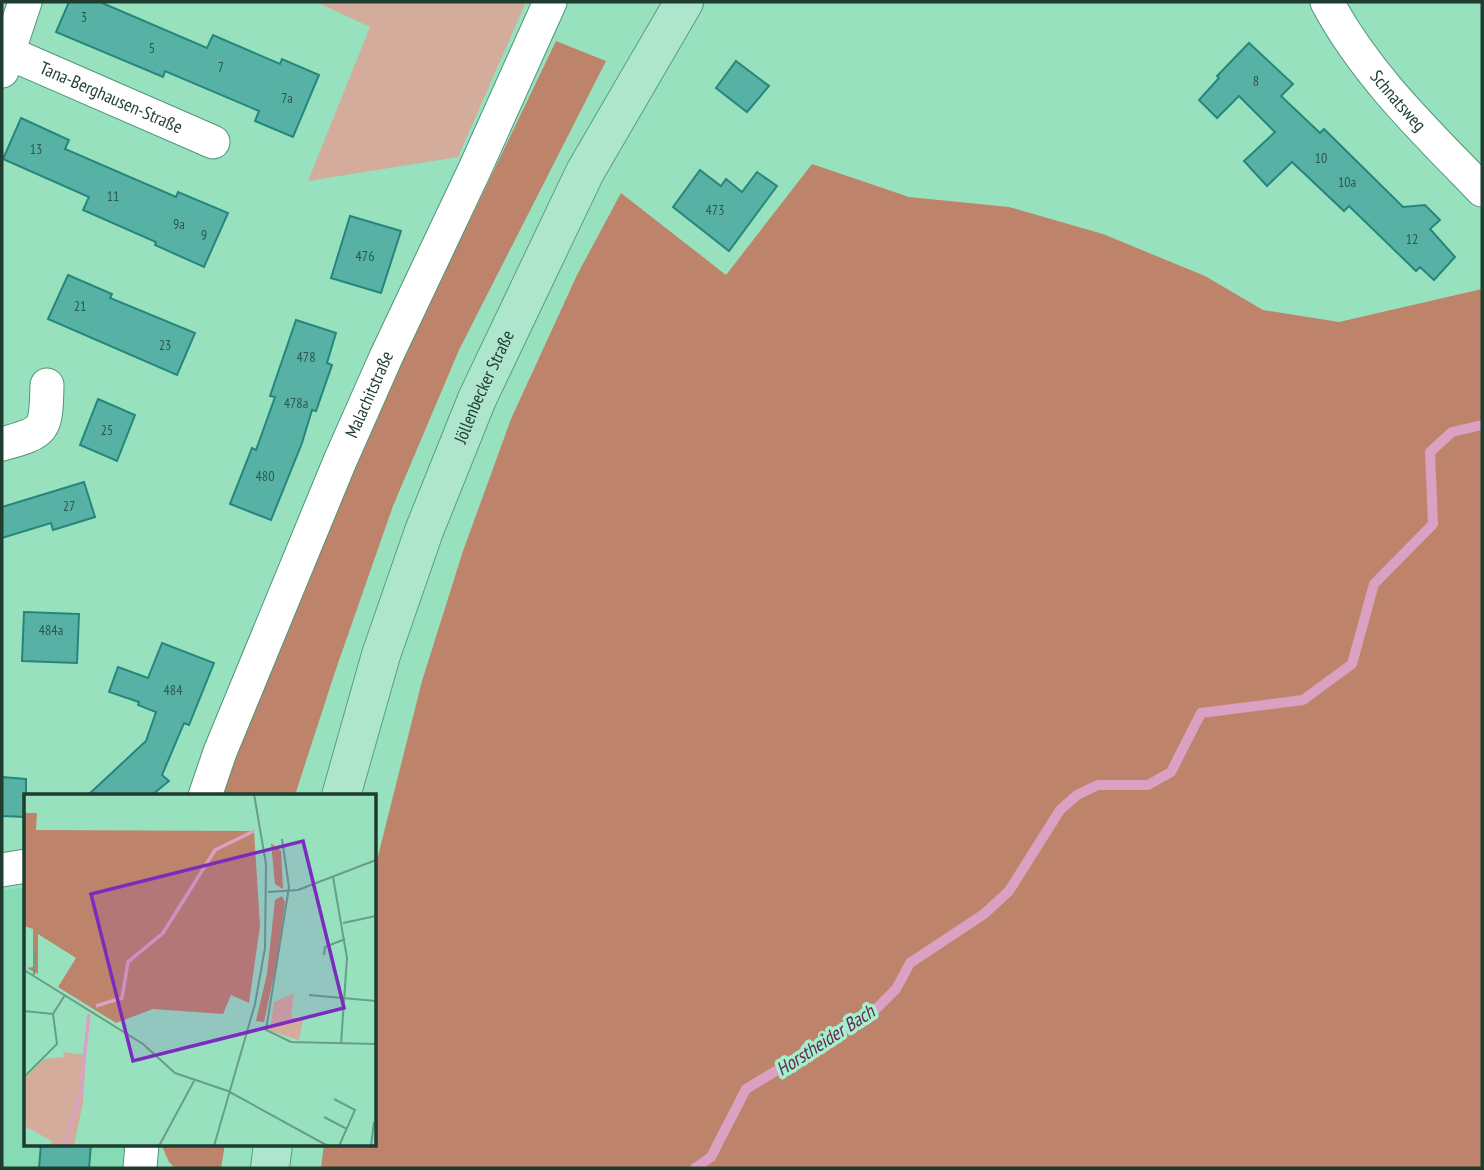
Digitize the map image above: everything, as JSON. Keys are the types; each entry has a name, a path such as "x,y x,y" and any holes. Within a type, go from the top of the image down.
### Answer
{"main road":[{"name":"Jöllenbecker Straße","path":"342,794 381,654 424,531 477,399 585,172 684,2"},
{"path":"270,1168 273,1146"}],"street":[{"name":"Tana-Berghausen-Straße","path":"25,2 4,58 213,142"},
{"name":"Malachitstraße","path":"206,794 220,752 340,461 550,2"},
{"name":"Schnatsweg","path":"1327,2 1390,94 1482,190"},
{"path":"2,444 30,437 42,428 47,415 47,385"},
{"path":"2,870 24,866"},
{"path":"140,1168 142,1146"}],"shaded area":[{"path":"316,2 526,2 458,157 308,181 370,27"},
{"path":"556,41 606,61 459,350 393,506 295,794 217,794 367,423 470,220"},
{"path":"812,164 909,197 1009,207 1103,234 1205,276 1263,310 1339,322 1482,289 1482,1168 321,1168 324,1146 376,1146 376,864 422,681 463,551 511,419 577,275 621,193 726,275"},
{"path":"24,887 24,1146 132,1146 137,1168 2,1168 2,890"},
{"path":"162,1146 225,1146 221,1168 175,1168"}],"building":[{"path":"69,2 100,2 207,48 213,35 280,64 282,59 319,75 293,137 255,121 259,111 165,71 163,77 56,32"},
{"path":"1249,43 1293,84 1281,96 1320,133 1324,129 1403,207 1425,205 1440,220 1430,229 1455,257 1434,280 1420,267 1416,271 1349,206 1344,211 1292,162 1267,186 1244,161 1275,132 1239,96 1217,118 1199,100 1219,78 1217,76"},
{"path":"736,61 769,86 747,112 716,88"},
{"path":"21,118 69,140 65,149 176,197 178,192 228,213 204,267 155,245 156,242 83,210 89,197 3,159"},
{"path":"700,170 721,186 726,179 742,192 757,172 777,186 729,251 673,207"},
{"path":"350,216 401,231 381,293 331,278"},
{"path":"68,275 112,294 110,298 195,333 177,375 48,319"},
{"path":"296,320 336,333 327,363 332,365 316,411 312,410 302,443 271,520 230,504 252,448 256,450 275,397 270,396"},
{"path":"98,399 135,415 117,461 80,445"},
{"path":"84,482 95,517 53,530 51,523 2,538 2,507"},
{"path":"24,612 79,614 77,663 22,661"},
{"path":"162,643 214,663 189,725 184,723 162,775 169,781 153,794 89,794 146,741 156,712 138,705 139,702 109,692 118,667 148,678"},
{"path":"2,777 26,779 24,817 2,816"},
{"path":"41,1146 91,1146 89,1168 39,1168"}],"waterway":[{"name":"Horstheider Bach","path":"695,1168 711,1157 746,1089 873,1012 896,989 910,963 984,914 1009,891 1060,810 1077,795 1098,785 1148,785 1171,772 1201,713 1303,700 1352,664 1374,584 1433,524 1430,452 1452,432 1482,425"}]}
